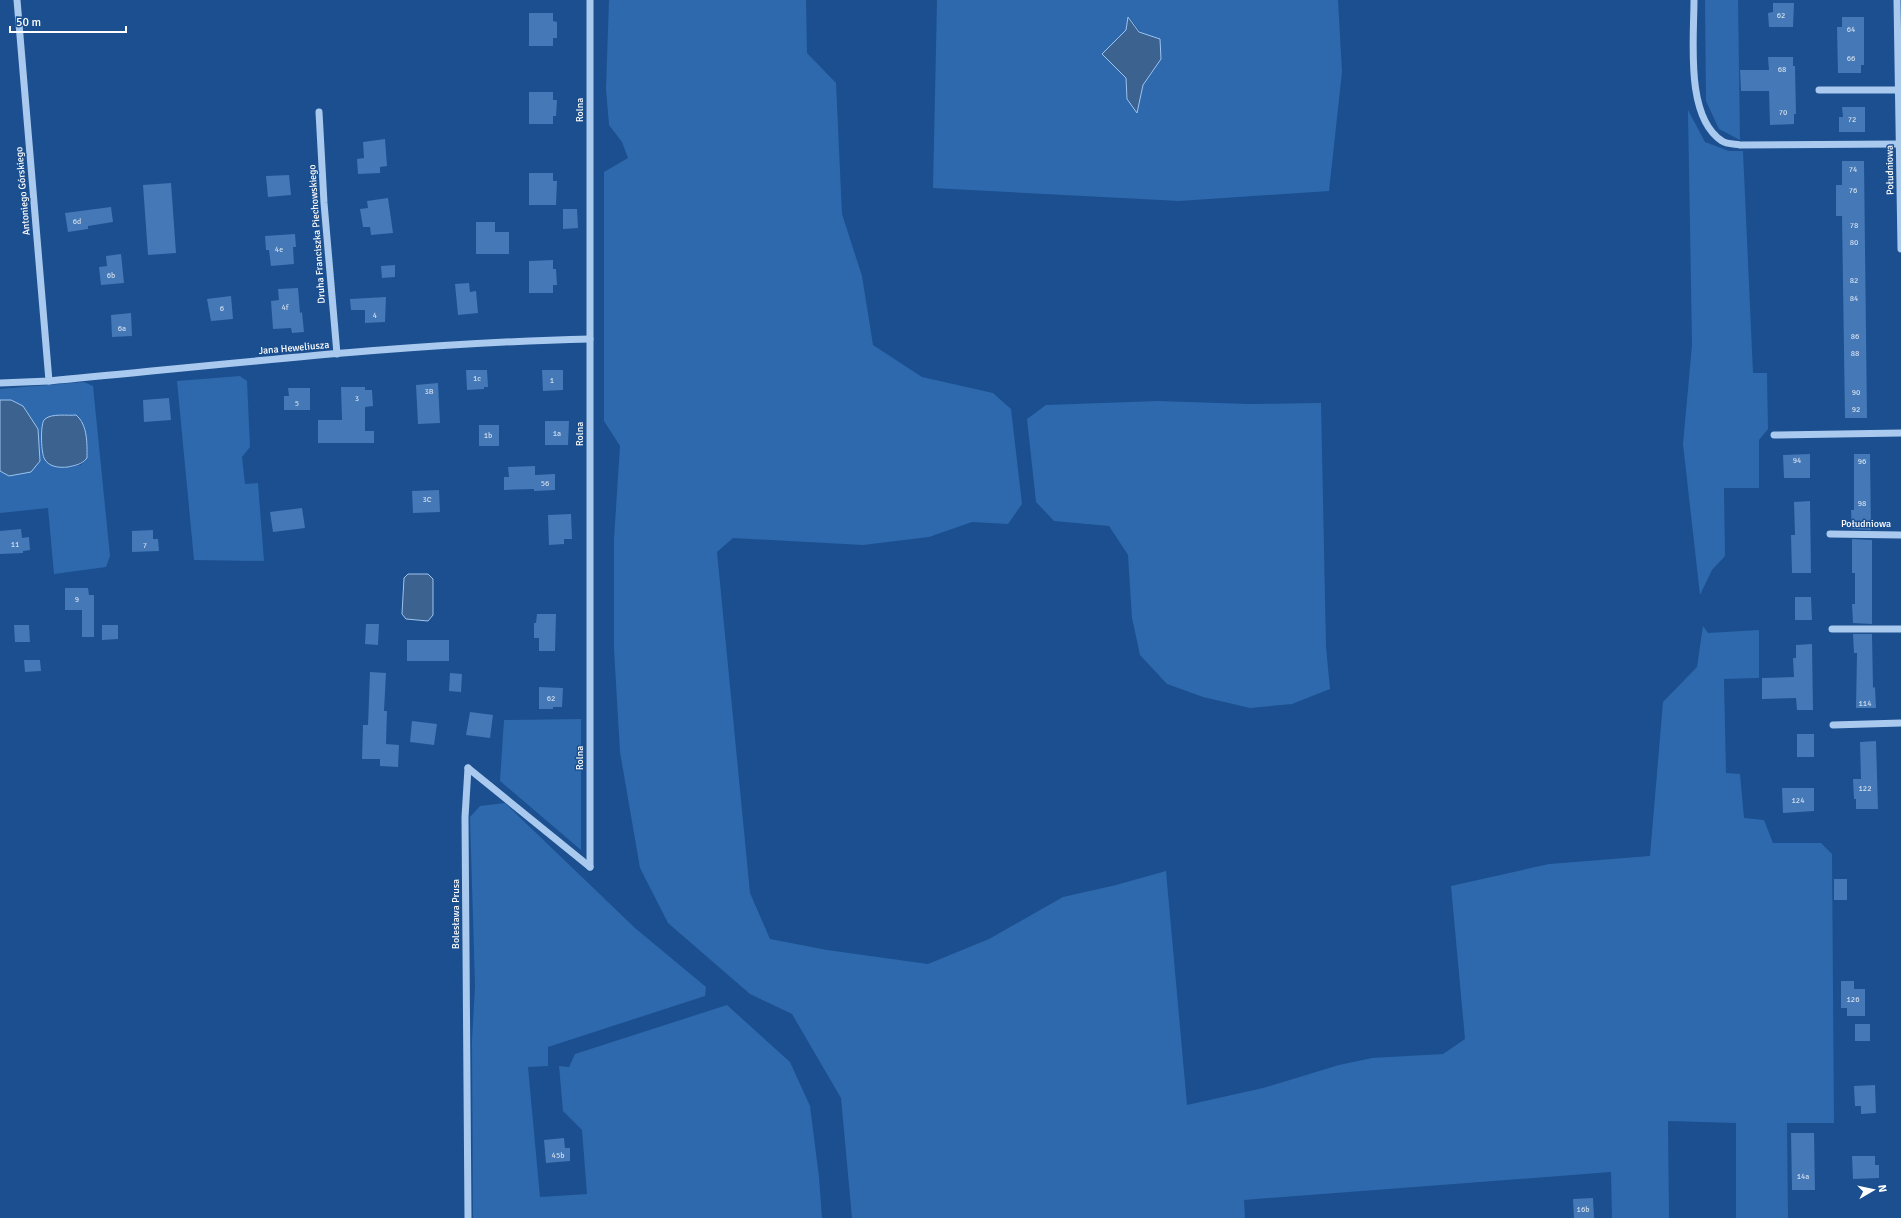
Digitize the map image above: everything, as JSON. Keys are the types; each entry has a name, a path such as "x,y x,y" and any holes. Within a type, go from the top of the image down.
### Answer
{"street":[{"name":"Antoniego Górskiego","path":"17,0 49,381"},
{"name":"Rolna","path":"590,0 590,867"},
{"path":"1694,0 1694,78 1700,109 1708,129 1722,142 1740,145 1900,144"},
{"name":"Południowa","path":"1897,0 1901,249"},
{"path":"1819,90 1899,90"},
{"name":"Druha Franciszka Piechowskiego","path":"319,112 324,203 337,354"},
{"name":"Jana Heweliusza","path":"0,382 49,381 337,354 511,341 590,339"},
{"path":"1774,435 1901,433"},
{"name":"Południowa","path":"1830,534 1901,535"},
{"path":"1832,629 1901,629"},
{"path":"1832,725 1901,723"},
{"name":"Bolesława Prusa","path":"468,1218 465,817 468,768 590,867"}],"shaded area":[{"path":"609,0 806,0 807,53 836,83 842,214 862,276 873,345 922,377 993,393 1011,409 1022,504 1008,524 972,522 929,537 863,545 733,538 717,552 750,893 770,939 827,950 928,964 989,939 1063,897 1116,885 1166,871 1187,1105 1263,1088 1339,1065 1372,1058 1443,1054 1465,1039 1451,886 1549,864 1650,856 1663,702 1697,667 1703,626 1708,633 1759,630 1759,678 1724,679 1726,773 1740,774 1744,818 1764,820 1773,843 1821,843 1832,854 1834,1123 1787,1123 1788,1218 1736,1218 1736,1123 1668,1121 1669,1218 1612,1218 1611,1172 1244,1200 1245,1218 852,1218 841,1098 792,1014 750,994 668,923 640,868 620,752 614,649 614,539 620,446 604,421 604,172 628,158 622,142 609,125 606,89"},
{"path":"937,0 1338,0 1342,72 1329,191 1179,201 933,188","holes":["1129,17 1161,59 1143,85 1137,112 1127,99 1126,78 1102,54 1126,30"]},
{"path":"1705,0 1738,0 1740,140 1719,129 1706,101"},
{"path":"1128,17 1139,32 1160,39 1161,59 1143,85 1137,113 1127,99 1126,78 1102,54 1126,30"},
{"path":"1688,110 1705,142 1729,151 1743,151 1753,373 1767,373 1768,429 1759,440 1759,488 1724,488 1725,556 1712,570 1700,595 1683,444 1692,345"},
{"path":"240,376 247,381 250,447 242,457 245,484 258,483 264,561 194,560 177,381"},
{"path":"84,382 93,386 110,556 106,567 54,574 48,508 0,513 0,471 9,476 40,461 38,429 23,406 11,400 0,400 0,389","holes":["87,441 87,458 81,465 60,468"]},
{"path":"0,400 11,400 23,406 38,429 40,461 31,472 9,476 0,471"},
{"path":"1158,401 1248,404 1321,403 1326,647 1330,689 1292,704 1250,708 1203,697 1167,684 1140,655 1132,618 1128,555 1109,526 1054,521 1036,502 1027,419 1046,405"},
{"path":"76,415 80,419 85,429 87,458 76,465 68,467 51,465 44,458 42,449 43,421 52,416"},
{"path":"408,574 428,574 433,579 433,615 428,621 406,619 402,614 404,578"},
{"path":"581,719 581,850 500,781 504,720"},
{"path":"505,803 635,928 706,987 705,996 548,1047 548,1066 528,1067 540,1197 587,1194 582,1130 563,1111 559,1066 569,1067 575,1054 727,1005 790,1062 810,1106 819,1177 822,1218 473,1218 472,1041 475,986 470,817 480,806"}],"building":[{"path":"1773,3 1794,3 1793,27 1769,27 1768,13 1773,12"},
{"path":"529,13 553,13 553,21 557,22 557,38 553,38 553,46 529,46"},
{"path":"1842,17 1864,17 1864,65 1861,65 1861,73 1838,73 1837,27 1842,27"},
{"path":"1768,57 1793,57 1793,66 1795,66 1796,114 1794,114 1794,124 1770,125 1769,91 1741,91 1740,70 1769,70"},
{"path":"529,92 553,92 553,100 557,100 556,116 553,116 553,124 529,124"},
{"path":"1842,107 1865,107 1865,132 1839,132 1839,117 1843,117"},
{"path":"385,139 387,166 380,167 380,173 358,174 357,159 364,158 363,142"},
{"path":"1842,161 1864,161 1867,418 1845,418 1842,216 1836,216 1836,185 1842,185"},
{"path":"529,173 553,173 553,181 557,181 556,205 529,205"},
{"path":"289,175 291,195 268,197 266,176"},
{"path":"171,183 176,253 148,255 143,185"},
{"path":"388,198 393,233 371,235 370,227 363,227 360,209 368,208 367,201"},
{"path":"111,207 113,222 88,226 88,229 68,232 65,213"},
{"path":"563,209 577,209 578,228 563,229"},
{"path":"476,222 495,222 495,232 509,232 509,254 476,254"},
{"path":"295,234 296,247 293,247 294,264 271,266 269,250 266,250 265,236"},
{"path":"121,254 124,283 101,285 99,267 107,266 106,256"},
{"path":"553,260 553,269 556,269 557,285 553,285 553,293 529,293 529,261"},
{"path":"395,265 395,277 382,278 381,266"},
{"path":"469,283 470,292 476,291 478,313 458,315 455,284"},
{"path":"298,288 300,313 302,312 304,332 292,333 291,328 273,329 271,301 279,300 278,289"},
{"path":"231,296 233,319 211,321 207,299"},
{"path":"386,297 385,322 365,323 365,310 351,310 350,299"},
{"path":"131,313 132,336 112,337 111,315"},
{"path":"466,370 487,370 488,387 484,387 484,389 467,390"},
{"path":"542,370 563,370 563,390 543,391"},
{"path":"438,383 440,423 418,424 416,385"},
{"path":"341,387 365,387 365,390 372,390 373,406 365,407 365,431 374,431 374,443 318,443 318,420 342,420"},
{"path":"288,388 310,388 310,410 284,410 284,396 289,396"},
{"path":"169,398 171,420 144,422 143,400"},
{"path":"545,421 569,421 568,445 545,445"},
{"path":"479,425 499,425 499,446 479,446"},
{"path":"1810,454 1810,478 1784,478 1783,455"},
{"path":"1854,454 1870,454 1871,530 1852,529 1851,510 1854,510"},
{"path":"535,466 535,475 555,474 555,490 504,490 504,477 509,477 508,467"},
{"path":"439,490 440,512 413,513 412,491"},
{"path":"1810,501 1811,573 1792,573 1791,535 1795,535 1794,502"},
{"path":"302,508 305,528 273,532 270,512"},
{"path":"571,514 572,539 564,539 564,544 549,545 548,515"},
{"path":"21,529 22,538 29,537 30,550 23,551 23,553 0,554 0,531"},
{"path":"153,530 153,539 158,539 159,551 132,552 132,531"},
{"path":"1852,539 1872,540 1872,624 1853,623 1852,604 1855,604 1855,573 1852,573"},
{"path":"65,588 88,588 89,595 94,595 94,637 82,637 82,610 65,610"},
{"path":"1795,597 1811,597 1812,620 1795,620"},
{"path":"537,614 556,614 555,651 539,651 539,638 534,638 534,623 536,623"},
{"path":"366,624 379,624 378,645 365,644"},
{"path":"14,625 29,625 30,642 15,642"},
{"path":"102,625 118,625 118,639 102,640"},
{"path":"1853,634 1872,634 1873,688 1875,687 1876,708 1856,708 1857,653 1854,653"},
{"path":"407,640 449,640 449,661 407,661"},
{"path":"1812,644 1813,710 1797,710 1796,698 1762,699 1762,678 1794,677 1793,658 1796,658 1796,645"},
{"path":"24,660 40,660 41,671 25,672"},
{"path":"370,672 386,673 384,711 387,711 386,744 399,745 398,767 380,766 380,759 362,759 363,725 368,725"},
{"path":"450,673 462,674 461,692 449,691"},
{"path":"539,687 563,688 562,707 553,707 553,709 539,709"},
{"path":"470,712 493,715 490,738 466,735"},
{"path":"412,721 437,724 434,745 410,742"},
{"path":"1797,734 1814,734 1814,757 1797,757"},
{"path":"1876,741 1878,809 1856,809 1853,779 1861,779 1860,742"},
{"path":"1782,788 1814,788 1814,811 1783,813"},
{"path":"1834,879 1847,879 1847,900 1834,900"},
{"path":"1841,981 1854,981 1854,989 1865,989 1865,1016 1847,1016 1847,1008 1841,1008"},
{"path":"1855,1024 1870,1024 1870,1041 1855,1041"},
{"path":"1875,1085 1876,1113 1861,1114 1861,1106 1855,1106 1854,1086"},
{"path":"1791,1133 1814,1133 1815,1190 1792,1190"},
{"path":"564,1138 565,1148 570,1148 570,1161 546,1163 544,1140"},
{"path":"1852,1156 1875,1156 1875,1165 1879,1165 1879,1178 1853,1179"},
{"path":"1593,1198 1594,1218 1574,1218 1573,1199"}]}
